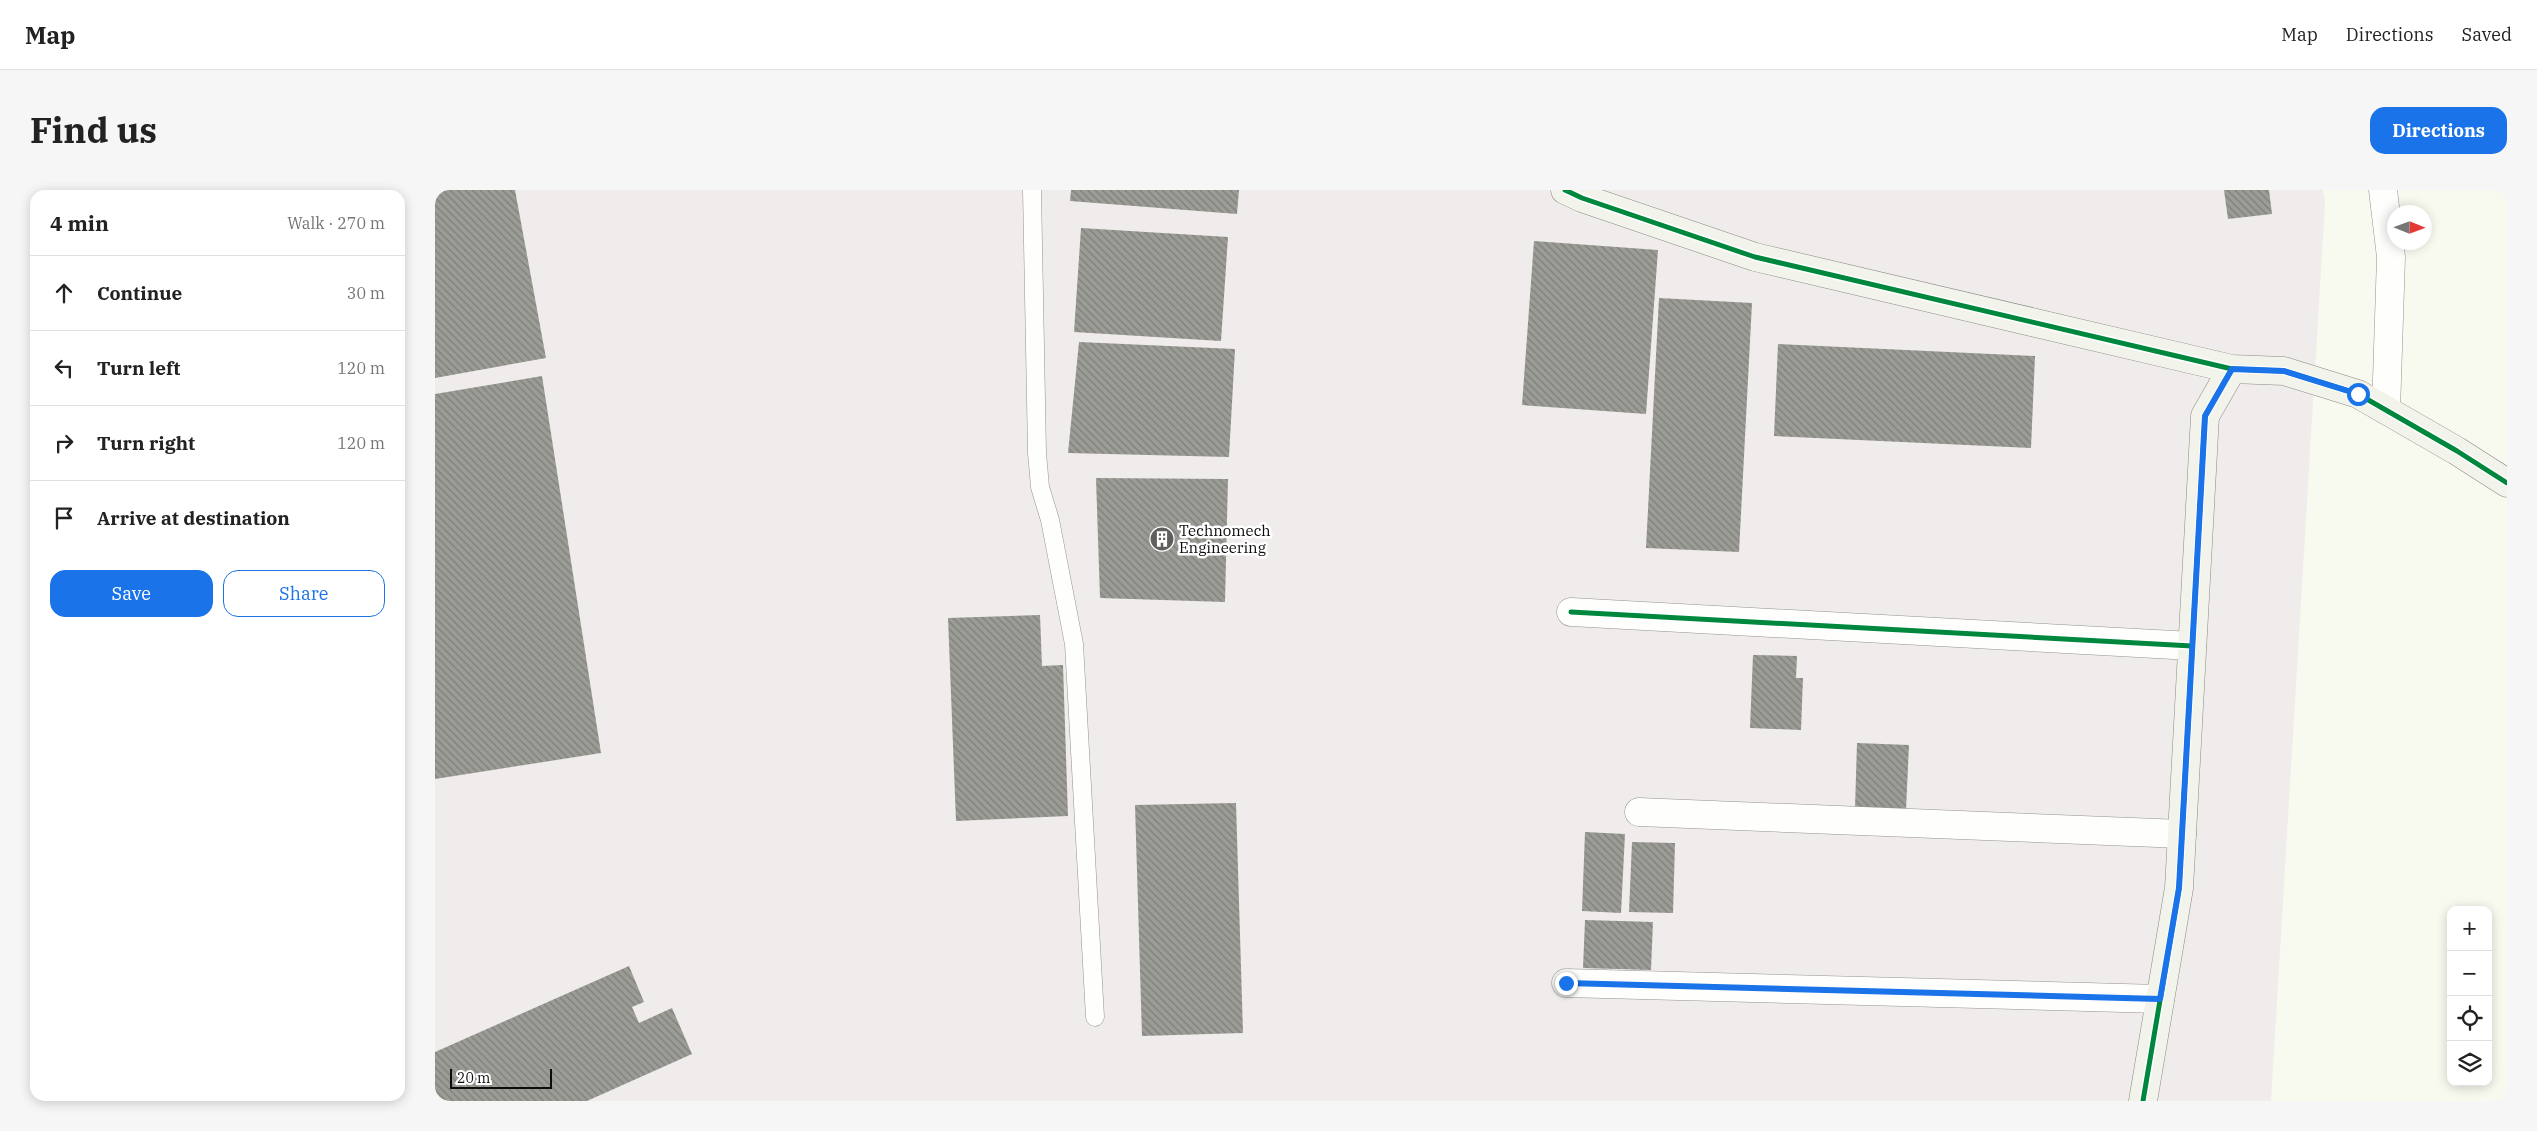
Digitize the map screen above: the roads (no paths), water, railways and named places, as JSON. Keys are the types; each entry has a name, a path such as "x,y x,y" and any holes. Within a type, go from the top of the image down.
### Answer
{"street":[{"path":"1565,190 1582,198 1755,257 2232,369 2284,371 2358,394 2507,483"},
{"path":"2383,190 2391,257 2386,410"},
{"path":"2143,1101 2179,888 2205,416 2232,369"},
{"path":"1571,612 2192,646"},
{"path":"1639,812 2182,834"},
{"path":"1566,983 2160,999"}],"lane":[{"path":"1032,190 1037,452 1040,487 1050,520 1074,644 1095,1017"}],"place":[{"name":"Technomech Engineering","path":"1162,539"}]}
